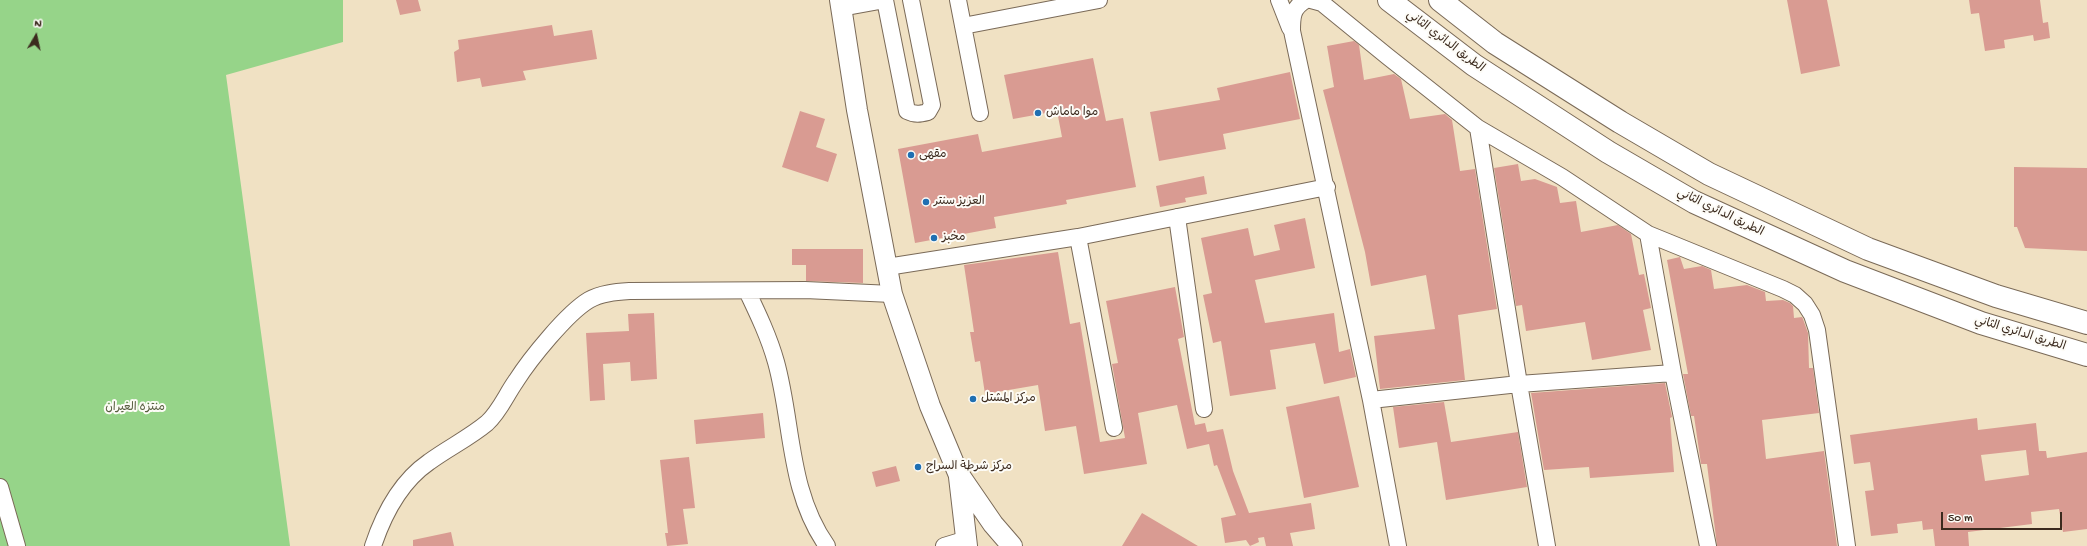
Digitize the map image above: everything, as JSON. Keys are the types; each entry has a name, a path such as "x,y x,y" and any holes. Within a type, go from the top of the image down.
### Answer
{"highway":[{"name":"الطريق الدائري الثاني","path":"1389,0 1474,65 1608,152 1694,202 1852,274 1981,324 2087,354"},
{"path":"1440,0 1495,43 1620,122 1709,174 1868,249 1996,296 2087,323"}],"main road":[{"path":"841,4 857,110 892,294 930,406 958,473 993,524 1012,546"},
{"path":"958,473 967,543"},
{"path":"993,524 1004,546"}],"street":[{"path":"841,4 885,0 907,111 914,114 920,114 928,112 932,105 911,0"},
{"path":"958,0 980,113"},
{"path":"963,26 1099,0"},
{"path":"1279,0 1292,31 1327,187 1371,400 1398,546"},
{"path":"1292,31 1292,14 1296,7 1306,0"},
{"path":"1317,1 1478,128 1562,177 1648,234 1795,295 1808,309 1817,330 1847,546"},
{"path":"1478,128 1519,384 1548,546"},
{"path":"887,267 1078,237 1327,187"},
{"path":"1177,217 1204,409"},
{"path":"1648,234 1673,373 1708,546"},
{"path":"1078,237 1114,428"},
{"path":"373,546 391,502 408,481 428,462 465,440 487,422 499,409 526,366 570,314 589,300 604,294 630,291 804,290 892,294"},
{"path":"747,291 765,328 776,363 792,458 801,494 827,546"},
{"path":"1371,400 1519,384 1673,373"},
{"path":"0,487 17,546"},
{"path":"944,546 967,543"}],"green space":[{"name":"منتزه الغيران","path":"0,0 343,0 343,42 226,75 290,546 0,546"}],"building":[{"path":"396,0 418,0 421,11 400,15"},
{"path":"1787,0 1827,0 1840,66 1801,74"},
{"path":"1969,0 2040,0 2043,23 2048,22 2050,38 2034,41 2033,35 2004,40 2005,48 1985,51 1979,13 1971,14"},
{"path":"552,25 554,36 592,30 597,59 523,71 526,80 482,87 480,78 457,82 454,52 459,49 458,40"},
{"path":"1354,41 1359,45 1364,80 1394,74 1401,79 1410,119 1445,114 1452,120 1460,171 1475,169 1497,309 1458,315 1465,380 1380,389 1374,336 1435,329 1426,275 1371,286 1365,252 1323,90 1334,87 1327,46"},
{"path":"1093,58 1106,121 1123,118 1136,187 1066,200 1067,204 994,217 996,228 915,243 898,149 978,134 982,152 1062,137 1057,111 1013,119 1004,75"},
{"path":"1290,72 1300,119 1223,134 1226,149 1159,161 1150,112 1220,100 1217,88"},
{"path":"800,111 825,119 816,147 837,154 828,182 782,167"},
{"path":"1518,164 1521,181 1535,179 1557,187 1560,203 1576,201 1581,232 1618,225 1631,234 1639,275 1644,274 1651,308 1643,310 1651,350 1592,360 1585,322 1526,331 1522,305 1516,306 1494,168"},
{"path":"2014,167 2087,168 2087,251 2025,248 2017,227 2014,227"},
{"path":"1204,176 1207,194 1185,198 1186,202 1160,207 1156,186"},
{"path":"1305,218 1315,268 1255,280 1265,323 1334,313 1339,352 1350,349 1356,377 1324,384 1315,343 1270,350 1276,389 1230,396 1221,341 1213,343 1203,295 1212,293 1201,238 1248,228 1254,256 1280,250 1274,225"},
{"path":"792,249 863,249 863,283 806,281 806,265 792,265"},
{"path":"1058,252 1070,324 1080,322 1100,442 1125,438 1112,364 1118,363 1106,301 1175,287 1184,337 1178,339 1195,425 1205,423 1207,432 1223,429 1233,471 1249,513 1311,503 1315,529 1290,533 1293,546 1266,546 1264,537 1258,538 1259,542 1250,546 1246,540 1225,543 1221,518 1236,515 1217,465 1214,466 1209,444 1187,449 1177,405 1138,413 1147,464 1084,474 1076,426 1045,431 1038,385 985,394 980,361 975,362 970,332 974,332 964,265"},
{"path":"1680,257 1684,269 1702,266 1711,270 1714,289 1747,285 1765,292 1766,301 1783,300 1790,303 1793,306 1794,318 1802,317 1808,333 1809,368 1813,368 1819,413 1762,420 1766,459 1824,451 1837,546 1717,546 1707,464 1701,464 1694,416 1691,416 1683,374 1688,374 1667,260"},
{"path":"654,313 657,379 631,381 630,362 603,364 605,400 590,401 586,333 629,331 628,314"},
{"path":"1665,383 1672,417 1670,418 1674,472 1590,478 1589,467 1544,470 1531,393"},
{"path":"1339,396 1359,487 1304,498 1286,407"},
{"path":"1444,402 1451,442 1518,432 1527,487 1446,500 1437,442 1399,448 1393,407"},
{"path":"763,413 765,438 696,444 694,420"},
{"path":"1977,418 1978,430 2036,423 2039,451 2046,451 2047,458 2087,452 2087,529 2063,532 2059,509 2031,512 2032,524 1968,532 1969,546 1935,546 1933,529 1923,530 1922,521 1897,524 1898,533 1871,536 1865,491 1874,490 1870,462 1854,464 1850,435","holes":["2026,450 2029,475 1985,481 1981,455"]},
{"path":"689,457 695,508 683,509 688,544 667,546 665,533 668,533 660,460"},
{"path":"896,466 900,481 876,487 872,472"},
{"path":"1142,513 1198,546 1122,546"},
{"path":"451,532 454,546 413,546 413,540"}],"place":[{"name":"موا ماماش","path":"1038,113"},
{"name":"مقهى","path":"911,155"},
{"name":"العزيز سنتر","path":"926,202"},
{"name":"مخبز","path":"934,238"},
{"name":"مركز المشتل","path":"973,399"},
{"name":"مركز شرطة السراج","path":"918,467"}]}
